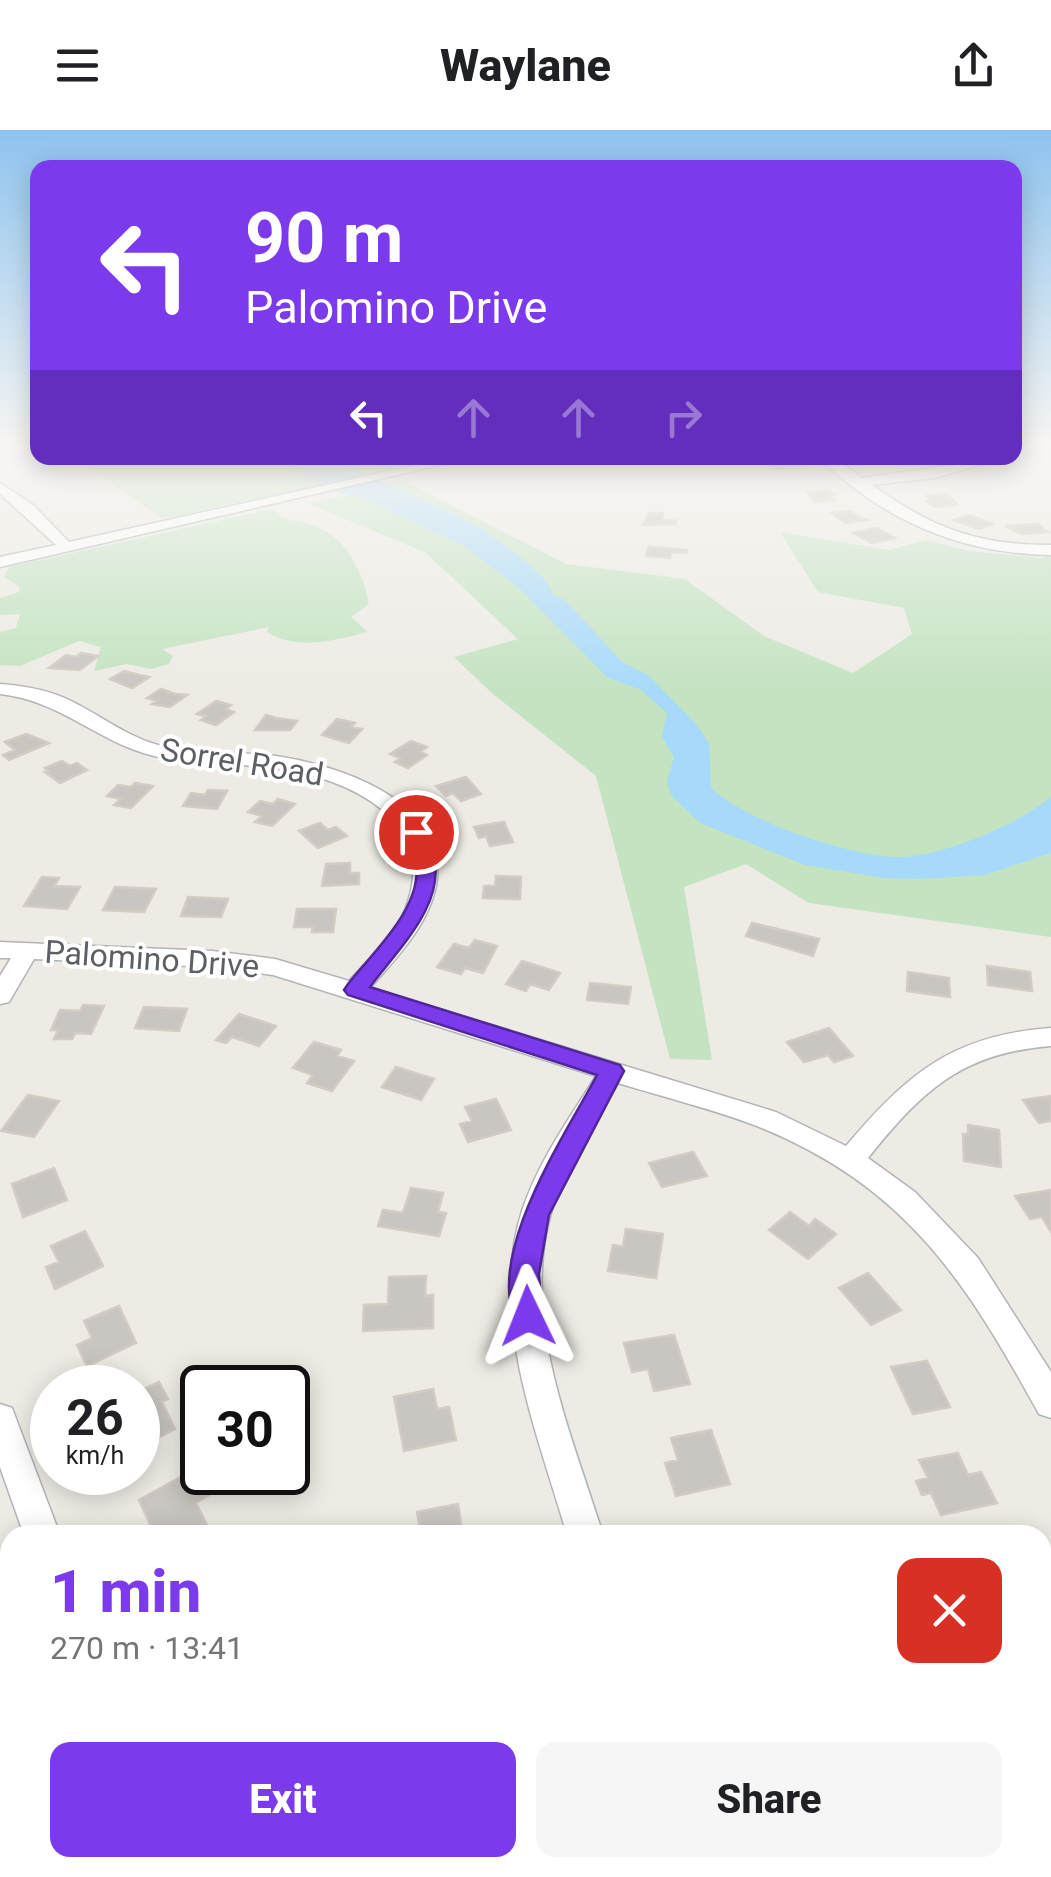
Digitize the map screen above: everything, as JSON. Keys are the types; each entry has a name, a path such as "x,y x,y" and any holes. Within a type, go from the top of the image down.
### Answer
{"street":[{"path":"47,528 66,547"},
{"path":"0,562 154,528"},
{"path":"926,528 946,537 1004,549 1051,550"},
{"name":"Sorrel Road","path":"0,689 60,700 120,736 154,750 304,767 356,784 392,806 416,832 426,878 416,911 404,931 356,990"},
{"path":"0,996 14,950"},
{"name":"Palomino Drive","path":"14,950 234,960 275,967 766,1119 850,1159 903,1196 948,1238 976,1274 1051,1402"},
{"path":"850,1159 924,1077 942,1064 984,1045 1051,1037"},
{"path":"582,1525 530,1338 525,1274 530,1234 542,1197 612,1071"},
{"path":"0,1420 38,1525"}],"green space":[{"path":"188,528 318,528 333,536 357,566 369,604 351,617 368,632 330,641 304,642 279,638 267,632 269,627 162,649 173,656 169,664 151,669 127,664 94,671 101,647 79,641 20,666 0,665 0,632 16,628 20,614 0,615 0,598 19,592 19,586 4,577 9,567"},
{"path":"366,528 495,528 566,564 685,579 764,636 853,673 912,634 904,608 818,592 780,532 889,550 927,540 969,551 1044,558 1045,550 1051,554 1051,937 809,903 746,864 684,887 712,1060 670,1059 596,776 493,694 454,657 518,639 426,553"}],"water":[{"path":"425,528 480,528 521,557 623,663 647,674 696,724 709,743 711,788 748,812 825,843 895,857 933,852 977,838 1051,797 1051,853 985,875 885,878 805,865 700,823 671,795 667,781 674,757 662,737 667,713 640,689 608,678 519,588 466,547"}],"building":[{"path":"875,528 895,538 872,543 853,533"},
{"path":"1008,528 1042,528 1048,532 1022,534"},
{"path":"649,547 687,550 671,552 670,558 646,556"},
{"path":"81,653 98,656 80,670 49,668 66,655 76,657"},
{"path":"124,671 149,677 132,688 110,679"},
{"path":"161,689 187,695 170,707 152,704 157,701 147,698"},
{"path":"216,701 231,705 226,709 234,712 216,725 201,720 206,716 197,714"},
{"path":"266,715 297,721 290,730 255,730"},
{"path":"337,719 362,729 349,743 322,735"},
{"path":"26,734 49,743 9,760 3,755 15,750 5,742"},
{"path":"411,741 427,747 420,752 427,755 408,768 395,762 400,758 390,754"},
{"path":"62,761 70,766 77,763 87,770 60,783 45,768"},
{"path":"466,777 481,794 461,801 453,793 446,796 436,786"},
{"path":"135,783 153,786 131,808 114,805 121,799 107,796 118,785 131,787"},
{"path":"208,790 227,791 217,809 183,806 191,793 205,795"},
{"path":"278,799 295,804 272,826 255,822 262,816 248,812 260,801 273,804"},
{"path":"504,822 513,842 490,846 486,836 479,838 474,827"},
{"path":"320,823 328,830 336,827 347,836 318,848 299,831"},
{"path":"350,863 350,873 359,873 359,884 322,886 326,864"},
{"path":"496,876 521,877 520,899 483,898 484,886 495,886"},
{"path":"42,877 59,878 54,886 80,887 67,909 24,906"},
{"path":"115,887 156,889 144,912 103,910"},
{"path":"188,897 228,899 221,917 181,916"},
{"path":"297,909 336,909 333,932 294,927"},
{"path":"752,923 819,939 813,956 746,936"},
{"path":"475,940 497,946 483,973 465,968 461,974 437,967 454,944 469,948"},
{"path":"522,961 560,973 549,990 530,984 526,991 506,984"},
{"path":"987,966 1030,972 1032,991 988,985"},
{"path":"908,972 949,978 950,997 907,991"},
{"path":"590,983 631,987 628,1004 587,1000"},
{"path":"83,1005 104,1006 91,1034 75,1033 72,1039 54,1039 58,1030 51,1030 60,1010 80,1011"},
{"path":"144,1007 187,1009 179,1031 135,1028"},
{"path":"239,1014 276,1026 259,1046 232,1037 226,1043 216,1040"},
{"path":"829,1028 853,1056 834,1062 828,1055 804,1062 787,1042"},
{"path":"314,1042 341,1050 337,1056 354,1061 332,1091 307,1083 313,1075 293,1068"},
{"path":"396,1067 434,1079 421,1100 382,1087"},
{"path":"28,1095 59,1101 34,1137 1,1131"},
{"path":"1051,1096 1051,1121 1039,1123 1023,1100"},
{"path":"496,1099 511,1130 468,1142 460,1124 472,1121 465,1107"},
{"path":"968,1125 999,1130 1001,1167 964,1161 963,1134 968,1135"},
{"path":"693,1152 707,1176 662,1187 649,1163"},
{"path":"54,1168 67,1200 23,1217 12,1184"},
{"path":"411,1188 443,1193 438,1212 446,1213 439,1236 378,1226 383,1210 403,1213"},
{"path":"1051,1190 1051,1232 1042,1217 1030,1219 1015,1196"},
{"path":"790,1212 809,1226 815,1219 836,1234 808,1259 769,1230"},
{"path":"626,1229 663,1234 656,1278 608,1271 613,1245 623,1247"},
{"path":"85,1231 103,1266 55,1289 46,1267 59,1262 51,1246"},
{"path":"868,1273 901,1310 871,1325 839,1288"},
{"path":"426,1276 425,1296 433,1295 433,1328 363,1331 364,1305 388,1304 389,1277"},
{"path":"119,1306 136,1343 87,1365 77,1345 92,1338 84,1321"},
{"path":"674,1335 690,1384 654,1391 648,1369 632,1372 624,1343"},
{"path":"927,1361 950,1407 913,1414 891,1367"},
{"path":"160,1384 168,1399 162,1402 175,1429 160,1437"},
{"path":"433,1389 437,1409 449,1407 456,1440 404,1451 394,1397"},
{"path":"711,1430 730,1484 676,1496 665,1463 678,1460 671,1438"},
{"path":"958,1453 968,1475 981,1472 997,1503 941,1515 931,1493 922,1495 916,1481 928,1478 919,1460"},
{"path":"180,1477 180,1495 209,1495 196,1503 207,1525 150,1525 139,1500 160,1495 160,1488"},
{"path":"458,1504 461,1525 419,1525 417,1512"}],"route":[{"path":"416,832 426,862 426,878 416,911 356,990 612,1071 535,1215 525,1274 528,1316"}]}
